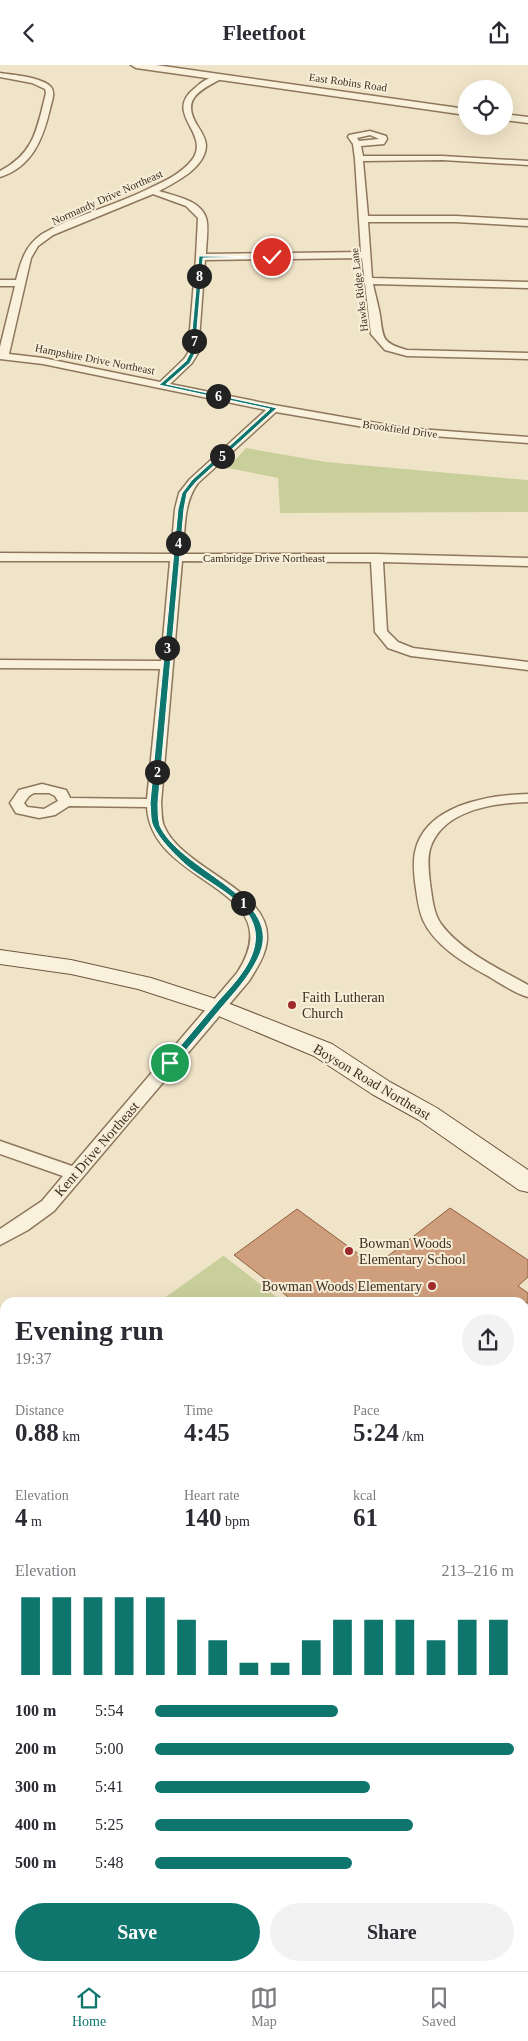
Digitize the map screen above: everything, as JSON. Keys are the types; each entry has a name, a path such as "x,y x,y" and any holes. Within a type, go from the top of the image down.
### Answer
{"main road":[{"name":"Boyson Road Northeast","path":"0,957 71,967 143,983 217,1007 323,1050 381,1088 428,1114 528,1183"}],"street":[{"name":"East Robins Road","path":"136,65 458,111"},
{"path":"0,75 34,81 48,88 50,93 33,150 26,159 11,170 0,174"},
{"name":"Normandy Drive Northeast","path":"2,356 26,257 38,241 62,228 172,181 195,163 202,147 202,138 186,111 186,103 198,89 218,77"},
{"path":"513,118 528,120"},
{"name":"Hawks Ridge Lane","path":"357,144 368,281 375,315 376,334 389,348 407,353 528,356"},
{"path":"359,159 442,158 528,163"},
{"path":"151,191 177,199 197,211 202,218 201,257 193,353 188,361 162,385"},
{"path":"364,219 456,219 528,223"},
{"path":"201,257 367,255"},
{"path":"368,281 528,285"},
{"path":"0,283 20,283"},
{"name":"Hampshire Drive Northeast","path":"2,356 43,361 274,408"},
{"name":"Brookfield Drive","path":"274,408 406,431 528,440"},
{"name":"Kent Drive Northeast","path":"0,1238 48,1206 77,1175 243,977 255,957 260,942 258,928 251,912 236,896 188,863 164,839 156,824 154,803 184,493 194,481 274,408"},
{"name":"Cambridge Drive Northeast","path":"0,557 377,558 528,562"},
{"path":"377,558 382,632 393,645 411,652 528,666"},
{"path":"0,665 166,665"},
{"path":"528,798 514,798 482,804 459,811 442,822 430,835 423,847 421,862 426,903 433,925 452,946 528,992"},
{"path":"64,802 154,803"},
{"path":"0,1147 77,1175"}],"green space":[{"path":"246,448 326,462 528,480 528,512 280,513 278,478 228,468"},
{"path":"223,1256 277,1297 166,1297"}],"building":[{"name":"Bowman Woods Elementary","path":"450,1208 528,1260 528,1277 518,1286 528,1293 528,1297 288,1297 234,1255 297,1209 375,1266"}],"place":[{"name":"Faith Lutheran Church","path":"292,1005"},
{"name":"Bowman Woods Elementary School","path":"349,1251"},
{"name":"Bowman Woods Elementary","path":"432,1286"}],"route":[{"path":"170,1063 243,977 255,957 260,942 258,928 251,912 236,896 188,863 164,839 156,824 154,803 181,509 184,493 194,481 274,408 162,385 188,361 193,353 201,257 272,257"}]}
